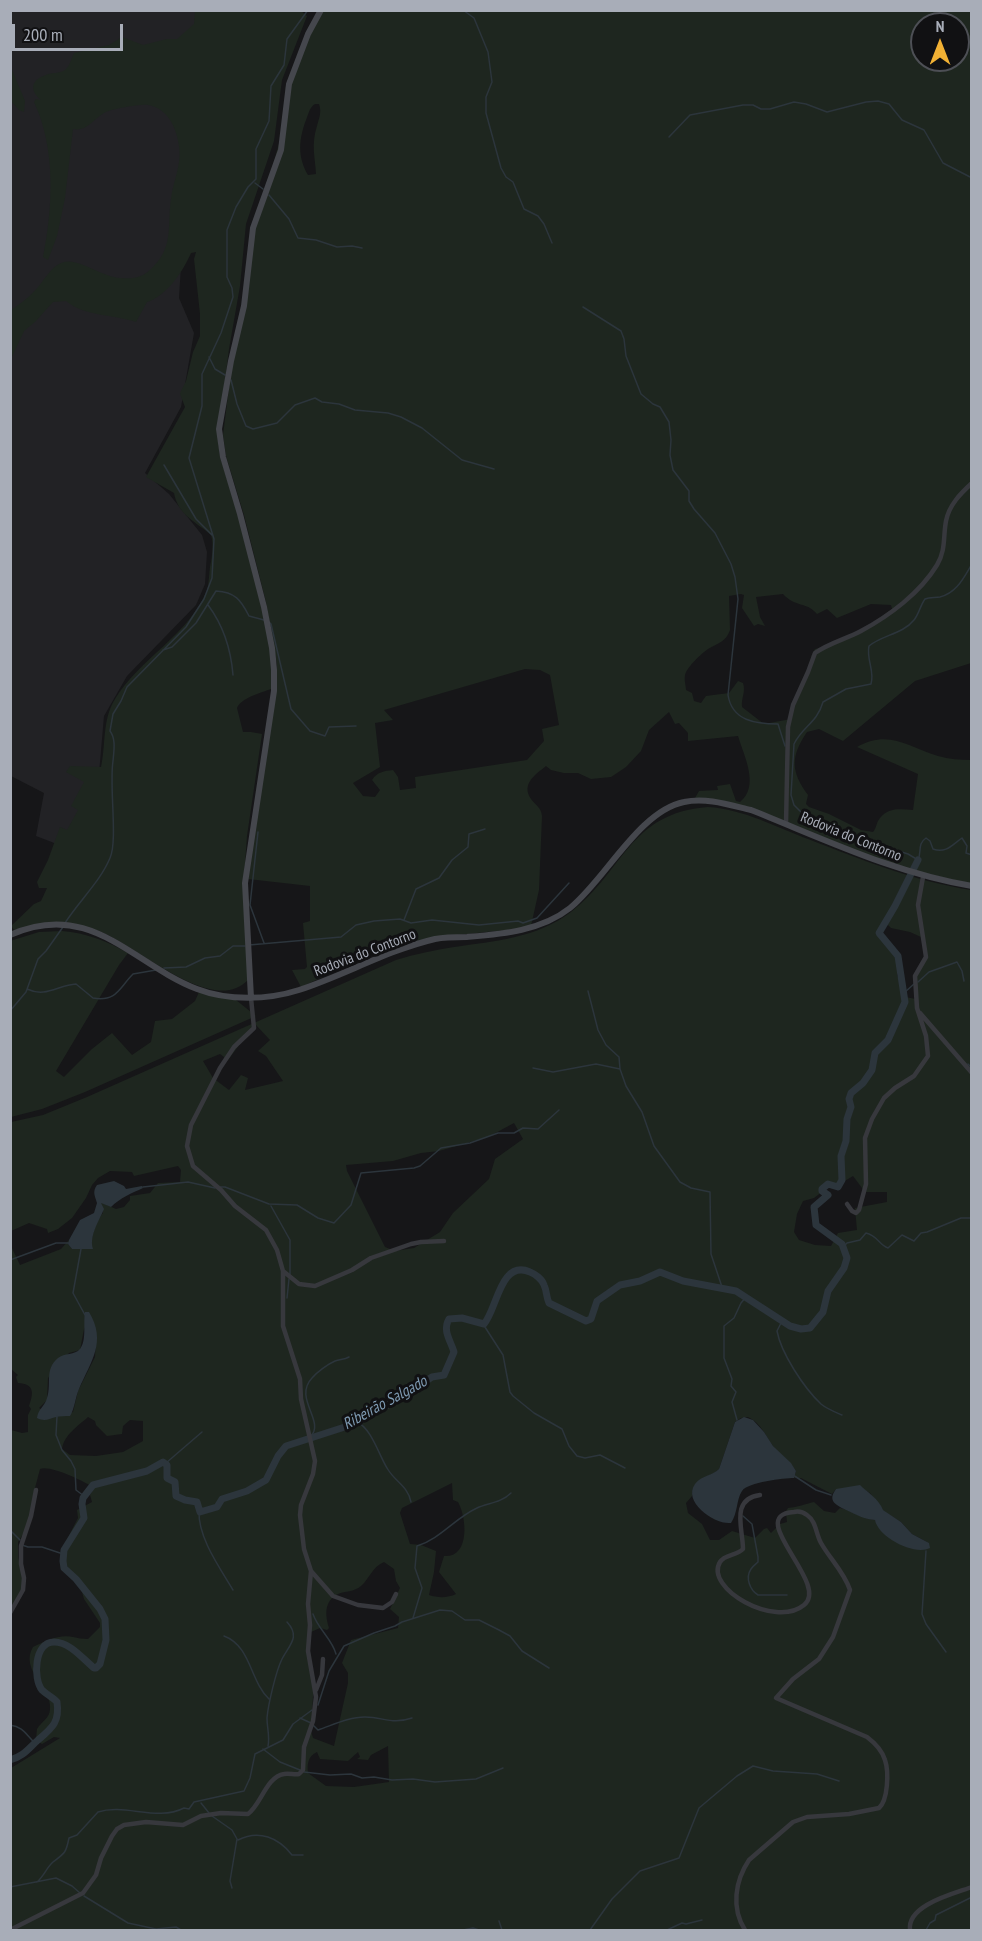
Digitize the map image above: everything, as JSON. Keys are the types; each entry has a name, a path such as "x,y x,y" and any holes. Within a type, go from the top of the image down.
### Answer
{"main road":[{"path":"251,998 245,883 273,691 274,670 264,606 223,457 219,429 244,306 253,228 281,150 289,84 308,34 321,10"},
{"name":"Rodovia do Contorno","path":"10,935 33,927 69,926 92,931 117,941 198,990 224,996 251,998 296,991 378,958 436,939 502,934 540,925 569,909 600,877 632,836 667,808 684,802 701,801 751,810 858,854 923,877 972,886"}],"street":[{"path":"786,824 788,727 794,705 815,653 869,626 904,602 919,588 937,566 943,553 946,543 946,521 950,509 961,493 972,483"},
{"path":"847,1204 856,1213 862,1201 867,1179 866,1138 877,1108 891,1091 914,1076 926,1060 927,1041 918,1011 915,976 926,957 918,902 923,877"},
{"path":"251,998 254,1028 234,1047 220,1068 191,1125 187,1146 194,1166 235,1206 266,1230 277,1251 283,1271 283,1326 300,1379 308,1433 315,1461 313,1474 301,1505 300,1519 304,1549 311,1571 308,1651 316,1690"},
{"path":"918,1011 972,1072"},
{"path":"283,1271 295,1282 309,1287 352,1270 371,1258 411,1244 444,1241"},
{"path":"10,1613 23,1590 21,1546 31,1516 36,1490"},
{"path":"745,1930 739,1919 736,1891 749,1860 793,1822 807,1817 849,1814 879,1808 884,1801 886,1779 886,1761 874,1742 776,1698 793,1679 819,1659 834,1637 850,1590 845,1578 820,1542 813,1521 801,1512 791,1512 783,1515 777,1524 778,1531 809,1586 809,1600 806,1605 795,1611 782,1613 756,1608 736,1598 723,1583 718,1566 720,1560 739,1553 743,1549 740,1527 744,1502 748,1498 760,1495"},
{"path":"311,1571 333,1596 358,1605 383,1608 392,1602 396,1594"},
{"path":"10,1930 83,1893 96,1875 101,1858 112,1836 124,1825 146,1822 183,1825 201,1816 221,1813 248,1814 258,1804 264,1791 281,1775 301,1773 302,1755 313,1721 316,1690 322,1675 323,1659"},
{"path":"910,1930 914,1916 926,1905 972,1887"}],"shaded area":[{"path":"10,11 211,11 182,125 185,199 179,298 194,333 181,407 145,473 169,494 202,535 207,552 205,584 196,605 127,676 104,716 98,785 96,859 36,836 44,793 11,776"},
{"path":"195,11 301,11 307,16 282,80 274,141 246,224 240,286 229,349 218,438 220,456 242,528 271,645 273,674 271,689 247,699 237,708 243,732 262,734 247,836 244,878 248,980 233,989 214,990 173,974 112,937 96,930 77,926 55,926 14,930 11,926 34,904 41,901 47,888 39,888 37,882 60,827 67,830 78,810 71,806 84,782 66,772 70,766 101,767 106,724 115,699 137,671 176,634 199,606 208,587 213,547 211,535 183,512 174,493 146,477 185,407 180,394 200,336 194,259 196,252 191,253 168,289 147,302 136,322 91,313 66,301 53,302 24,331 11,359 10,311 32,294 56,266 70,261 113,277 130,278 146,274 160,259 167,243 171,199 180,153 178,139 170,120 161,110 148,105 113,110 104,113 82,129 73,129 65,198 57,236 48,260 43,257 49,218 49,159 41,120 34,102 36,99 41,100 33,86 41,77 65,70 74,53 109,45 122,37 143,45 177,39 194,24"},
{"path":"318,11 971,11 971,663 915,681 843,741 819,729 807,732 795,757 795,764 798,779 808,795 806,804 809,807 861,830 873,832 883,814 895,810 913,810 918,774 857,747 879,740 898,741 942,757 971,760 971,884 894,866 742,807 695,802 699,791 718,790 717,786 730,784 736,801 740,802 749,788 747,761 738,736 688,741 688,733 679,723 675,724 669,712 649,730 641,751 626,767 611,777 591,779 578,773 551,770 546,766 528,784 528,794 542,816 539,890 531,926 446,936 403,944 364,958 301,987 292,970 307,967 303,923 310,921 310,886 248,879 277,665 266,602 226,456 223,435 232,364 245,291 249,249 280,140 286,85 304,38","holes":["315,104 319,104 320,110 314,145 316,174 308,175 302,161 301,141 309,111","783,594 792,601 809,607 817,614 827,609 837,618 871,604 891,605 892,609 865,628 831,645 815,649 807,676 792,704 791,719 764,724 742,707 743,683 738,681 729,693 706,696 701,703 694,701 692,693 686,690 685,677 688,668 708,649 721,642 730,630 729,596 744,595 742,608 754,626 758,624 765,626 760,617 756,597","525,669 540,670 550,675 559,725 542,729 544,741 527,760 415,777 416,788 400,790 398,777 393,770 384,771 372,780 380,790 375,797 363,796 353,783 380,767 375,723 393,720 384,710"]},
{"path":"10,65 25,101 24,112 11,101"},
{"path":"708,807 734,811 888,869 971,890 971,1930 11,1930 11,1768 60,1738 54,1737 42,1744 36,1740 37,1729 50,1712 50,1702 33,1672 30,1655 33,1647 63,1636 88,1639 100,1627 100,1623 84,1599 79,1582 66,1565 62,1549 78,1518 77,1510 92,1502 90,1495 94,1488 67,1474 45,1468 40,1469 35,1488 35,1500 25,1531 18,1542 18,1557 23,1579 21,1595 11,1615 11,1430 28,1432 32,1393 30,1387 18,1383 16,1377 18,1375 11,1369 11,1246 20,1265 61,1249 69,1240 68,1244 72,1249 92,1248 94,1230 103,1213 100,1202 116,1209 124,1207 130,1200 130,1196 150,1193 158,1183 180,1182 181,1170 178,1166 134,1176 132,1172 110,1171 98,1178 72,1218 58,1229 48,1233 47,1229 29,1223 11,1231 11,1122 43,1115 87,1097 396,960 439,949 515,937 544,928 571,912 589,896 644,832 661,820 682,812","holes":["886,923 891,928 921,937 925,956 915,976 916,999 905,997 897,975 899,963 877,934 881,924","255,1024 270,1040 258,1051 266,1056 283,1081 245,1090 248,1078 241,1075 229,1090 213,1078 203,1061 220,1054 228,1060","514,1123 523,1139 495,1159 489,1179 453,1213 440,1232 414,1248 395,1251 385,1247 346,1165 393,1161 421,1153 439,1151 488,1137","853,1176 865,1192 887,1192 887,1202 855,1208 857,1230 838,1233 831,1246 815,1245 799,1240 794,1232 797,1214 803,1201 814,1198 831,1185 838,1185","92,1319 96,1338 95,1357 78,1391 73,1412 56,1417 39,1408 47,1400 48,1378 69,1353 80,1350 84,1329","88,1417 95,1421 107,1436 122,1434 123,1426 130,1420 143,1421 143,1441 123,1452 96,1456 70,1455 62,1449 68,1435","748,1417 756,1423 773,1446 794,1467 796,1471 794,1478 801,1478 832,1494 836,1489 863,1489 870,1493 882,1510 901,1522 912,1534 929,1543 845,1509 840,1508 835,1513 824,1511 814,1502 788,1508 787,1522 780,1524 771,1533 767,1528 755,1538 732,1531 719,1540 710,1540 702,1524 688,1513 686,1503 698,1482 719,1469 735,1422","452,1483 453,1500 458,1502 463,1517 464,1536 458,1551 444,1556 439,1572 456,1594 443,1597 429,1595 436,1551 421,1545 410,1544 400,1513 402,1508","384,1562 394,1569 400,1588 390,1609 399,1617 398,1628 351,1640 342,1663 348,1673 348,1683 334,1746 313,1738 311,1731 314,1680 309,1645 311,1632 320,1628 327,1630 329,1628 327,1609 330,1600 338,1594 358,1588","388,1746 389,1782 354,1787 326,1786 308,1773 309,1761 317,1752 320,1759 348,1761 358,1752 360,1757 357,1759 368,1760 371,1755"]},
{"path":"62,931 96,938 128,953 56,1071 64,1077 112,1033 132,1055 151,1042 155,1021 172,1019 195,1001 199,992 236,1000 256,1016 85,1092 42,1109 11,1117 10,941 39,932"},
{"path":"114,1181 126,1189 142,1186 143,1188 122,1198 111,1207 101,1203 104,1209 93,1234 93,1249 72,1249 68,1244 69,1240 80,1220 94,1213 97,1203 95,1187"},
{"path":"85,1312 89,1312 94,1323 97,1342 72,1413 70,1416 46,1420 37,1418 47,1398 51,1367 60,1356 78,1351 82,1345"},
{"path":"744,1417 753,1420 796,1471 794,1478 766,1481 746,1488 740,1495 731,1523 724,1523 709,1516 696,1505 692,1491 698,1481 719,1469 735,1422"},
{"path":"860,1485 876,1499 883,1510 901,1522 912,1534 929,1543 930,1548 923,1550 906,1547 883,1533 875,1520 857,1515 834,1502 832,1497 836,1489"}],"waterway":[{"path":"65,923 101,875 112,850 114,745 110,731 113,714 127,687 186,627 204,599 212,578 214,539 189,458 202,406 202,374 221,333 233,297 227,277 227,230 236,207 248,187 256,179 256,149 269,121 271,86 284,65 287,39 308,10"},
{"path":"463,10 474,18 488,52 492,82 486,97 486,113 501,168 506,177 513,182 524,209 538,216 544,224 552,243"},
{"path":"669,137 690,115 743,105 770,109 794,102 827,112 878,101 889,104 902,120 924,130 943,163 972,178"},
{"path":"255,183 263,189"},
{"path":"269,195 289,219 298,238 316,240 337,247 362,248"},
{"path":"583,307 621,331 626,356 641,394 660,407 669,422 673,470 689,491 689,501 715,533 731,564 738,599 728,695 730,704 740,716 746,719 778,724 785,746"},
{"path":"209,357 215,369 225,375"},
{"path":"231,380 246,426 253,429 277,423 295,405 315,398 322,402 339,404 355,410 388,413 401,417 422,428 462,460 494,469"},
{"path":"164,465 196,519 212,535"},
{"path":"972,564 951,592 940,597 925,599 916,618 909,625 869,646 871,684 846,689 823,702 814,720 794,744 791,795 794,805 801,812 864,840 908,854 918,860 921,845 926,838 933,849 938,850 949,848 962,838 967,846 966,853 972,855"},
{"path":"163,650 172,647 196,623 216,591 233,595 240,601 249,616 264,620"},
{"path":"208,605 225,638 233,675"},
{"path":"269,622 291,709 310,731 325,736 329,727 356,726"},
{"path":"404,920 416,889 439,878 452,860 468,847 469,834 485,829"},
{"path":"258,832 250,905 264,943"},
{"name":"Ribeirão Salgado","path":"10,1760 26,1752 51,1728 56,1720 57,1702 42,1690 37,1678 37,1662 42,1648 54,1642 60,1643 71,1648 94,1668 100,1664 106,1640 105,1619 100,1609 76,1579 64,1568 63,1561 64,1550 84,1518 83,1498 93,1485 147,1471 163,1462 167,1465 167,1478 175,1482 176,1496 197,1502 200,1512 217,1507 222,1499 247,1491 266,1480 278,1456 286,1446 354,1424 432,1377 444,1375 454,1352 446,1328 449,1319 462,1318 484,1324 506,1279 512,1273 520,1270 530,1272 540,1279 545,1287 549,1303 586,1321 591,1319 597,1301 620,1285 640,1281 660,1272 683,1281 736,1291 790,1326 801,1329 810,1328 823,1312 828,1291 844,1268 847,1258 842,1244 816,1225 814,1207 828,1195 822,1189 828,1184 838,1187 842,1180 841,1156 846,1141 851,1093 863,1083 872,1070 875,1053 888,1040 905,1002 898,956 879,933 918,860"},
{"path":"249,945 341,937 356,925 374,921 400,919 411,923 432,920 479,925 518,921 523,923 537,918 569,883"},
{"path":"10,1011 26,992 38,959 63,927"},
{"path":"164,968 186,967 205,958 220,956 233,946 245,946"},
{"path":"918,982 929,972 957,962 964,981"},
{"path":"27,989 46,992 76,984 93,998 101,999 117,993 133,974 156,970"},
{"path":"905,992 914,984"},
{"path":"588,991 598,1030 606,1045 619,1057 620,1069 626,1086 642,1112 654,1146 680,1182 691,1188 710,1192 711,1254 722,1287"},
{"path":"533,1068 553,1072 596,1064 620,1069"},
{"path":"968,1064 972,1068"},
{"path":"219,1187 225,1187 269,1204 297,1205 318,1218 334,1223 351,1205 361,1173 414,1168 420,1166 441,1148 470,1143 498,1133 514,1133 523,1128 538,1129 559,1110"},
{"path":"143,1187 188,1182 215,1188"},
{"path":"271,1206 290,1240 290,1274"},
{"path":"843,1247 847,1243 860,1240 866,1233 888,1248 902,1235 914,1241 921,1233 961,1218 972,1218"},
{"path":"10,1260 56,1243 70,1243"},
{"path":"81,1249 73,1293 85,1315"},
{"path":"287,1298 289,1279"},
{"path":"737,1420 732,1402 736,1392 731,1386 732,1379 724,1358 724,1326 734,1318 746,1297"},
{"path":"782,1321 777,1331 779,1340 794,1370 821,1404 842,1415"},
{"path":"483,1324 503,1355 510,1392 513,1396 534,1413 562,1429 569,1446 577,1456 585,1458 600,1455 625,1468"},
{"path":"311,1436 314,1423 307,1401 307,1386 314,1376 326,1366 349,1357"},
{"path":"57,1416 56,1435 62,1450 75,1469 76,1490 84,1496"},
{"path":"357,1422 371,1436 390,1473 407,1492 411,1502"},
{"path":"166,1463 202,1432"},
{"path":"793,1475 816,1490 831,1495"},
{"path":"413,1618 422,1588 415,1568 417,1546 433,1539 469,1512 499,1501 511,1493"},
{"path":"199,1511 206,1542 233,1590"},
{"path":"743,1516 752,1524 758,1557 758,1562 749,1572 748,1580 751,1587 758,1595 787,1595"},
{"path":"10,1530 20,1540"},
{"path":"22,1545 42,1547 63,1554"},
{"path":"926,1551 922,1614 926,1624 946,1652"},
{"path":"318,1705 329,1671 344,1646 402,1622 440,1610 452,1611 465,1620 479,1620 499,1630 510,1636 522,1651 549,1668"},
{"path":"313,1614 336,1654"},
{"path":"268,1746 267,1718 271,1697 280,1664 293,1637 293,1632 287,1622"},
{"path":"224,1636 240,1648 269,1699"},
{"path":"37,1882 64,1852 69,1838 77,1835 98,1812 108,1810 174,1812 184,1808 189,1809 194,1802 244,1791 250,1778 255,1754 283,1740 293,1724 312,1710"},
{"path":"300,1718 311,1723 318,1730 359,1717 393,1721 412,1718"},
{"path":"10,1725 22,1729 35,1743"},
{"path":"263,1749 280,1762 300,1770"},
{"path":"590,1930 612,1899 640,1871 679,1858 699,1808 737,1776 753,1766 773,1771 817,1774 839,1781"},
{"path":"304,1772 435,1782 476,1779 503,1768"},
{"path":"201,1803 209,1813"},
{"path":"212,1816 232,1830 237,1839 230,1881 232,1888"},
{"path":"238,1840 261,1835 275,1840 292,1855 303,1855"},
{"path":"10,1887 56,1878 80,1893"},
{"path":"84,1896 128,1923 156,1929 176,1927 181,1930"},
{"path":"926,1930 935,1920 936,1915 972,1897"},
{"path":"667,1930 682,1923 702,1920"},
{"path":"499,1921 502,1930"},
{"path":"463,1930 473,1928 479,1930"}]}
